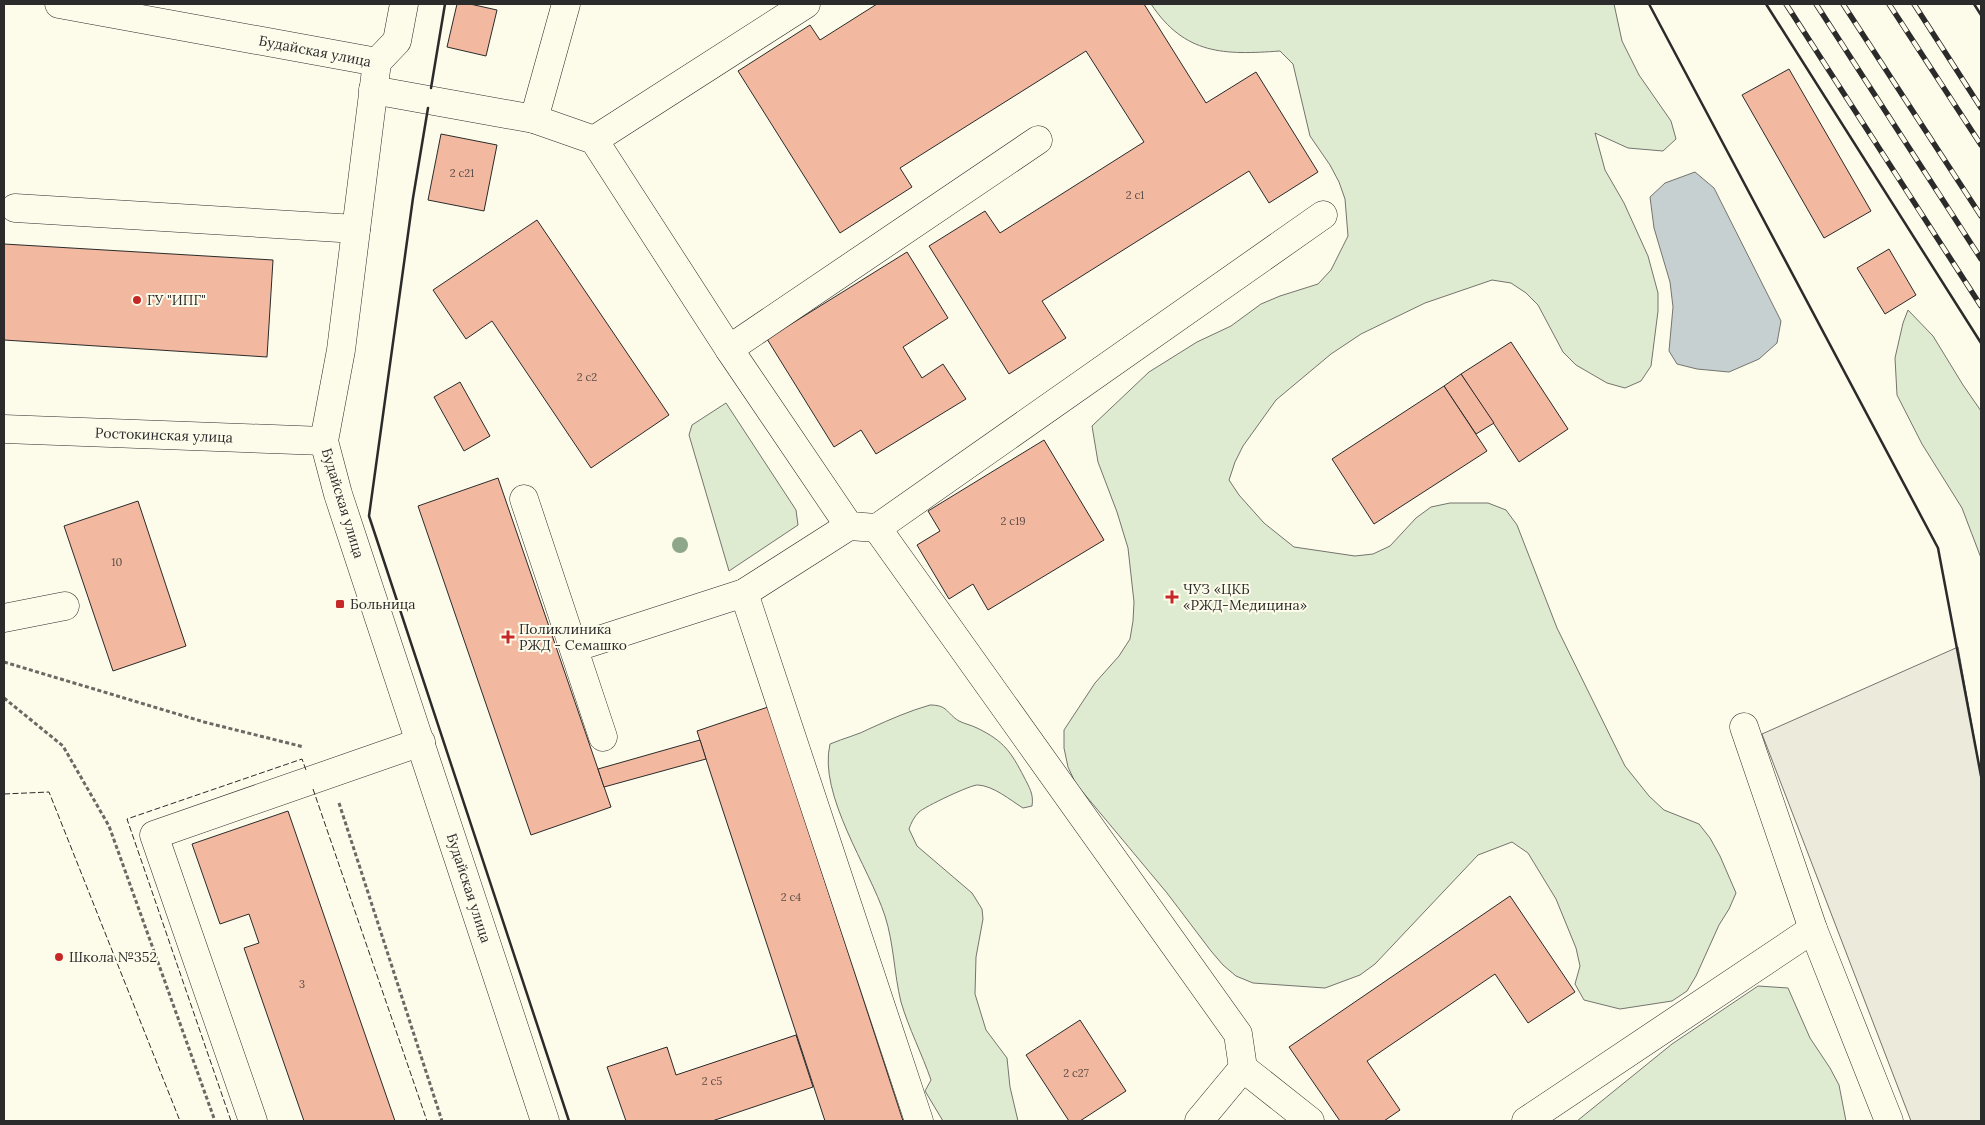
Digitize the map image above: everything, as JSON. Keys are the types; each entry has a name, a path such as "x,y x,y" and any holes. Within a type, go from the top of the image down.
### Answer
{"street":[{"name":"Будайская улица","path":"59,4 171,14 377,62 341,350 324,441 338,494 545,1121"},
{"path":"377,62 397,41 404,4"},
{"path":"534,119 566,4"},
{"path":"594,140 806,4"},
{"path":"373,90 534,119 594,140 729,349 849,526"},
{"path":"729,349 1038,140"},
{"path":"14,208 356,229"},
{"path":"574,648 744,593 849,526 878,528 1323,215"},
{"name":"Ростокинская улица","path":"4,429 324,441"},
{"path":"524,499 603,737"},
{"path":"878,528 1238,1034 1243,1068 1310,1121"},
{"path":"744,593 919,1121"},
{"path":"4,618 65,606"},
{"path":"1744,727 1813,929 1888,1121"},
{"path":"253,1121 154,834 421,742"},
{"path":"1526,1121 1813,929"},
{"path":"1199,1121 1243,1068"}],"path":[{"path":"4,662 204,722 323,751 442,1121"},
{"path":"4,698 63,746 109,826 215,1121"}],"green space":[{"path":"1151,4 1614,4 1622,41 1639,75 1671,121 1676,139 1663,151 1628,148 1595,133 1605,170 1624,203 1648,256 1658,293 1658,311 1651,366 1641,381 1625,388 1607,383 1576,365 1563,352 1538,305 1526,293 1511,283 1492,280 1425,303 1361,334 1331,354 1276,400 1243,446 1229,480 1239,495 1264,523 1294,547 1355,556 1373,554 1390,546 1416,518 1431,507 1450,503 1488,503 1506,510 1517,525 1557,628 1625,766 1649,796 1664,810 1699,824 1710,838 1720,856 1736,893 1696,976 1687,991 1672,1001 1620,1009 1584,1000 1575,984 1580,966 1576,948 1556,899 1528,853 1512,842 1478,855 1375,964 1360,975 1325,988 1253,983 1236,976 1223,965 1167,893 1076,784 1068,767 1064,748 1064,730 1095,683 1119,656 1130,639 1134,602 1128,548 1098,462 1092,426 1149,372 1197,342 1231,326 1261,304 1318,284 1331,270 1348,236 1345,199 1330,165 1310,136 1293,64 1280,51 1241,53 1207,48 1192,42 1164,21"},
{"path":"1908,310 1933,336 1981,411 1981,558 1962,508 1922,444 1897,395 1895,358"},
{"path":"726,403 796,510 798,525 729,571 689,435 692,425"},
{"path":"930,705 944,708 959,721 986,733 1006,748 1032,794 1032,806 1023,808 990,788 974,786 948,796 923,809 916,816 909,829 917,846 972,893 982,909 983,919 976,957 975,994 986,1030 1007,1058 1010,1087 1018,1121 943,1121 925,1091 931,1080 901,1002 885,916 847,831 831,786 828,764 830,744"},
{"path":"1758,986 1788,988 1810,1038 1839,1085 1846,1121 1577,1121 1672,1044"}],"shaded area":[{"path":"1695,172 1714,188 1781,321 1777,343 1759,359 1729,372 1697,369 1677,364 1669,351 1673,307 1670,282 1654,228 1650,197 1665,183"},
{"path":"1958,647 1981,776 1981,1121 1911,1121 1762,734"}],"building":[{"path":"457,4 470,4 497,10 486,56 447,47"},
{"path":"877,4 1144,4 1206,103 1256,72 1318,172 1269,203 1249,171 1042,301 1066,338 1009,374 929,246 985,211 1000,233 1144,142 1086,51 900,168 912,187 840,233 738,71 810,25 820,40"},
{"path":"1789,69 1871,211 1824,238 1742,95"},
{"path":"441,134 497,145 484,211 428,200"},
{"path":"537,220 669,415 591,468 492,321 466,339 433,290"},
{"name":"ГУ \"ИПГ\"","path":"4,244 273,260 267,357 4,340"},
{"path":"1889,249 1916,295 1885,314 1857,268"},
{"path":"907,252 948,318 903,347 922,378 943,364 966,399 876,454 861,430 834,447 767,339"},
{"path":"1511,342 1568,429 1519,462 1461,374"},
{"path":"1461,374 1494,423 1476,434 1444,386"},
{"path":"460,382 490,436 464,451 434,397"},
{"path":"1444,386 1487,451 1374,524 1332,459"},
{"path":"1044,440 1104,540 988,610 973,584 949,599 917,545 940,531 928,511"},
{"name":"Поликлиника РЖД - Семашко","path":"498,478 611,807 531,835 418,506"},
{"path":"138,501 186,646 113,671 64,526"},
{"path":"768,707 903,1121 825,1121 706,759 697,731"},
{"path":"700,740 706,759 604,787 598,769"},
{"path":"288,811 395,1121 304,1121 244,948 259,943 249,914 220,924 192,844"},
{"path":"1510,896 1575,992 1528,1023 1495,974 1367,1061 1400,1110 1384,1121 1340,1121 1289,1047"},
{"path":"1080,1020 1126,1091 1080,1121 1069,1121 1026,1055"},
{"path":"796,1035 813,1087 712,1121 626,1121 607,1067 667,1047 676,1075"}],"railway":[{"path":"1786,4 1981,306"},
{"path":"1816,4 1981,259"},
{"path":"1843,4 1981,216"},
{"path":"1889,4 1981,145"},
{"path":"1914,4 1981,108"}],"fence":[{"path":"1766,4 1981,343"},
{"path":"231,1121 127,819 302,759 306,770"},
{"path":"313,789 427,1121"},
{"path":"4,794 49,792 180,1121"}],"wall":[{"path":"431,88 445,4"},
{"path":"1649,4 1938,548 1981,776"},
{"path":"1766,4 1981,343"},
{"path":"1974,4 1981,15"},
{"path":"428,108 413,198 369,516 569,1121"}],"place":[{"name":"ГУ \"ИПГ\"","path":"137,300"},
{"name":"ЧУЗ «ЦКБ «РЖД-Медицина»","path":"1172,597"},
{"name":"Больница","path":"340,604"},
{"name":"Поликлиника РЖД - Семашко","path":"508,637"},
{"name":"Школа №352","path":"59,957"}]}
